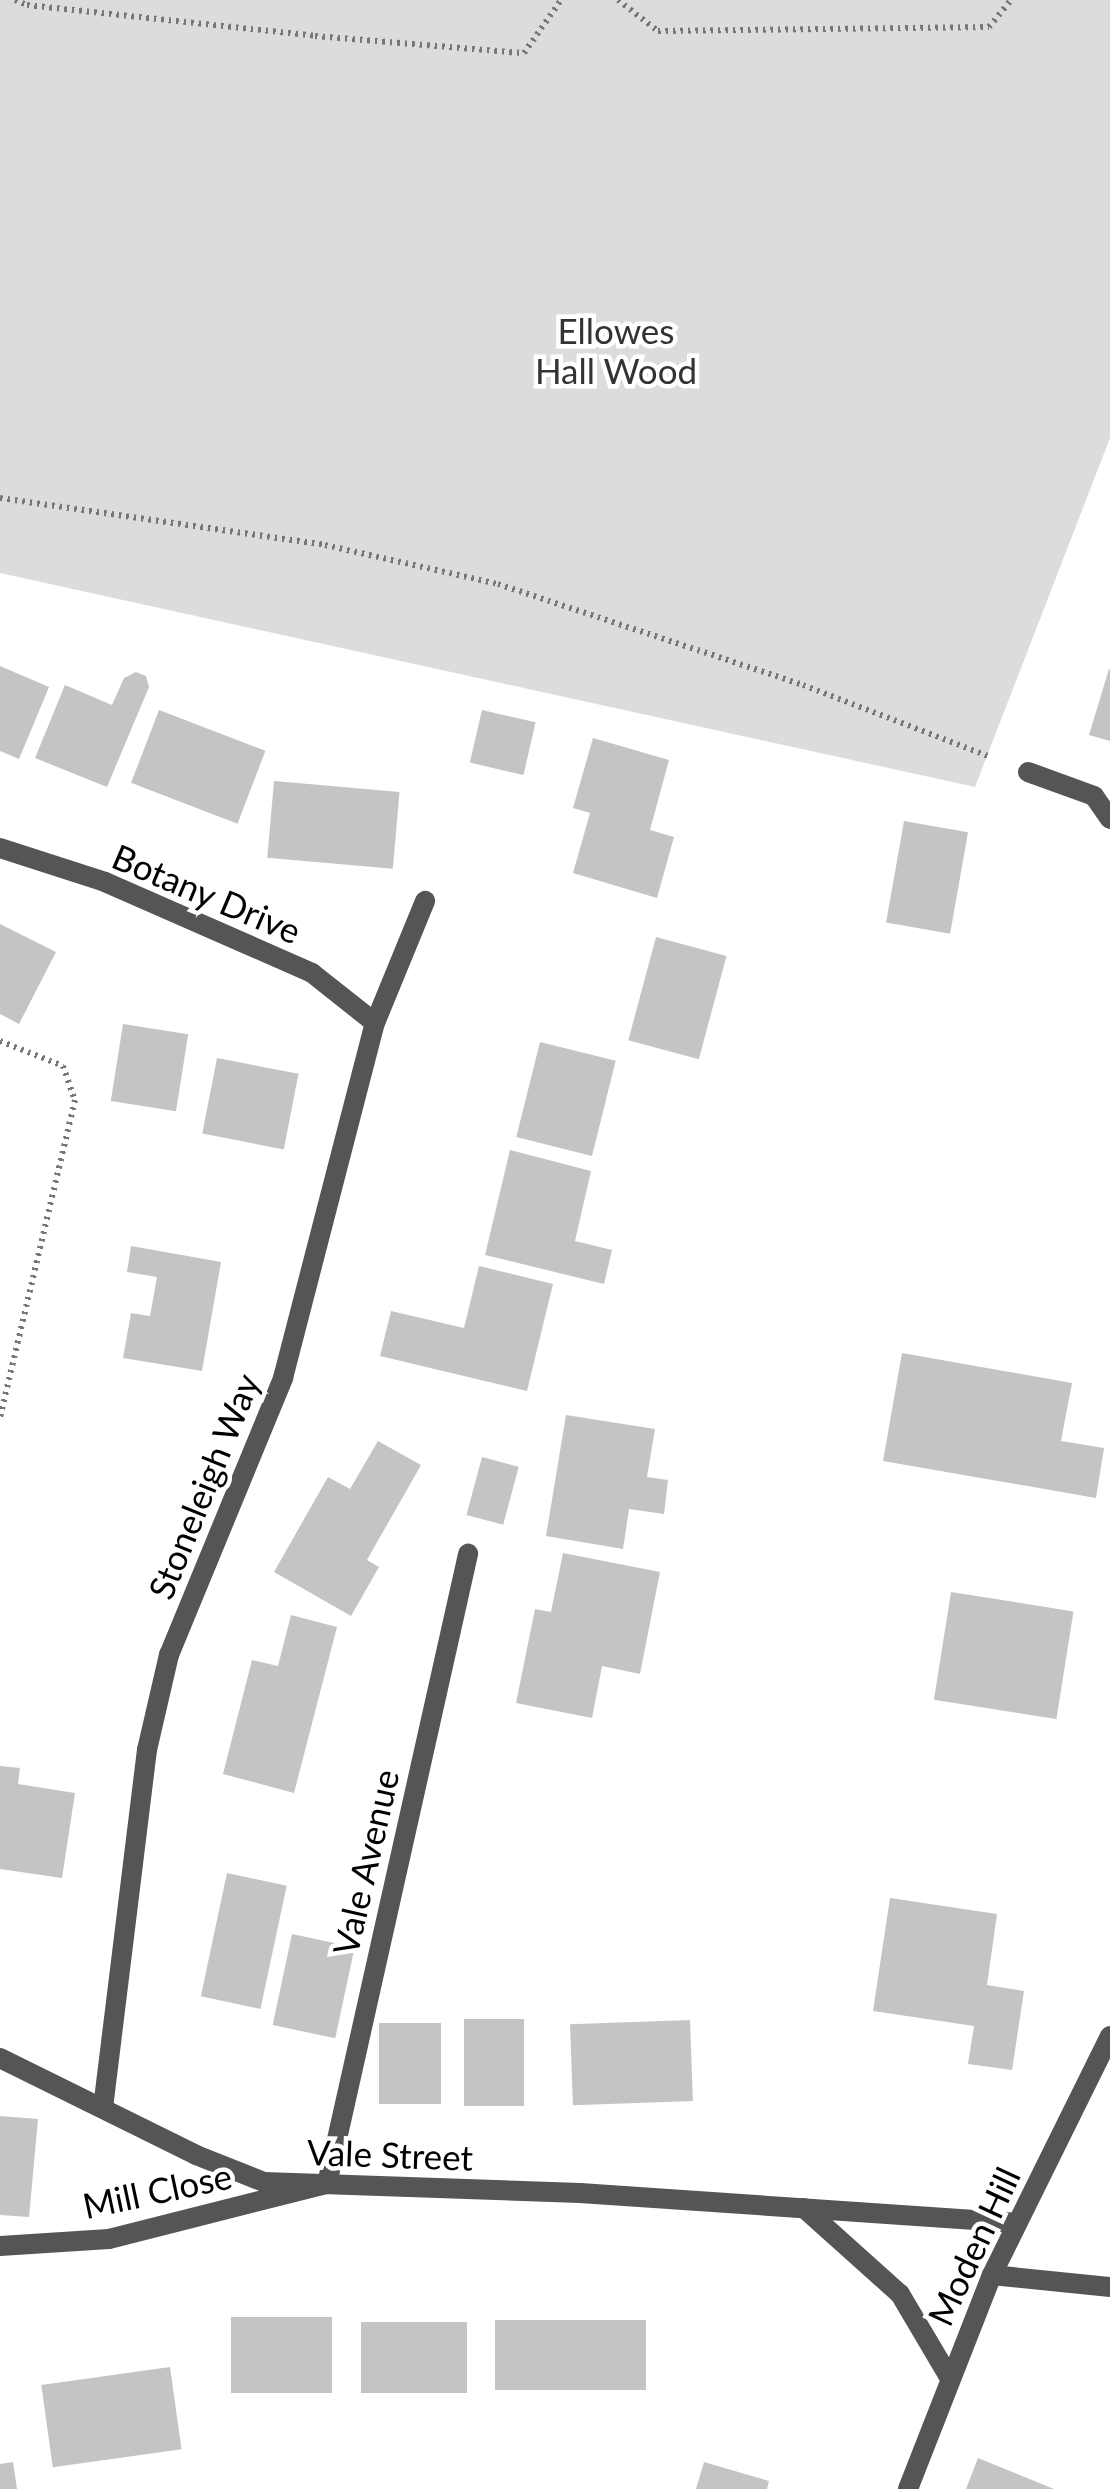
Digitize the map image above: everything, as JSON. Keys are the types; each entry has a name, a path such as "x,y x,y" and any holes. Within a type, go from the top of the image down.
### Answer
{"street":[{"path":"1028,772 1094,796 1110,820"},
{"name":"Botany Drive","path":"0,848 105,882 312,974 375,1023"},
{"name":"Stoneleigh Way","path":"103,2108 147,1750 169,1655 283,1378 375,1023 425,901"},
{"name":"Vale Avenue","path":"326,2184 468,1554"},
{"name":"Moden Hill","path":"908,2489 949,2377 1015,2223 1110,2036"},
{"name":"Vale Street","path":"0,2058 196,2155 264,2182 580,2193 1015,2223"},
{"name":"Mill Close","path":"0,2246 109,2239 326,2184"},
{"path":"804,2208 900,2294 949,2377"},
{"path":"992,2275 1110,2287"}],"path":[{"path":"15,0 27,5 296,34 524,53 561,0"},
{"path":"618,0 658,31 989,27 1011,0"},
{"path":"0,498 324,545 498,584 803,685 1028,772"},
{"path":"0,1041 63,1066 74,1100 0,1418"}],"green space":[{"name":"Ellowes Hall Wood","path":"0,0 1110,0 1110,438 975,787 0,573"}],"building":[{"path":"0,666 49,687 19,759 0,751"},
{"path":"1110,669 1110,741 1089,735"},
{"path":"136,672 146,676 149,687 107,787 35,758 65,685 112,705 124,678"},
{"path":"159,710 265,751 237,824 131,783"},
{"path":"482,710 536,722 523,775 470,763"},
{"path":"593,738 669,760 650,830 674,837 657,898 573,873 590,813 573,808"},
{"path":"274,781 400,792 393,869 267,858"},
{"path":"904,821 968,832 950,934 886,922"},
{"path":"0,924 56,952 19,1024 0,1014"},
{"path":"656,937 727,956 699,1059 628,1040"},
{"path":"123,1024 188,1034 176,1111 111,1101"},
{"path":"540,1042 616,1061 592,1156 516,1137"},
{"path":"217,1058 298,1074 284,1149 202,1134"},
{"path":"510,1150 591,1171 575,1241 612,1250 604,1284 485,1255"},
{"path":"131,1246 221,1262 202,1371 123,1358 131,1313 150,1316 157,1277 127,1272"},
{"path":"479,1266 553,1284 527,1391 380,1356 391,1311 464,1328"},
{"path":"902,1353 1072,1383 1061,1441 1104,1448 1096,1498 883,1461"},
{"path":"566,1415 655,1429 647,1477 668,1480 664,1514 629,1509 623,1549 546,1536"},
{"path":"378,1441 421,1465 367,1560 379,1567 351,1616 274,1572 328,1477 350,1489"},
{"path":"482,1457 519,1467 503,1525 466,1515"},
{"path":"563,1553 660,1572 640,1674 602,1666 592,1718 516,1703 535,1609 551,1612"},
{"path":"951,1592 1073,1611 1056,1719 934,1700"},
{"path":"291,1615 337,1627 294,1793 223,1774 252,1660 278,1666"},
{"path":"0,1766 20,1768 18,1784 75,1793 62,1878 0,1869"},
{"path":"227,1873 287,1886 260,2009 201,1996"},
{"path":"890,1898 997,1914 987,1985 1024,1991 1012,2070 968,2064 974,2026 873,2011"},
{"path":"292,1934 355,1947 335,2038 273,2025"},
{"path":"464,2019 524,2019 524,2106 464,2106"},
{"path":"690,2020 693,2101 573,2105 570,2024"},
{"path":"379,2023 441,2023 441,2104 379,2104"},
{"path":"0,2116 38,2119 29,2217 0,2215"},
{"path":"231,2317 332,2317 332,2393 231,2393"},
{"path":"495,2320 646,2320 646,2390 495,2390"},
{"path":"361,2322 467,2322 467,2393 361,2393"},
{"path":"170,2367 182,2449 53,2467 41,2385"},
{"path":"978,2458 1054,2489 966,2489"},
{"path":"13,2462 17,2489 0,2489 0,2464"},
{"path":"704,2462 769,2481 767,2489 696,2489"}]}
